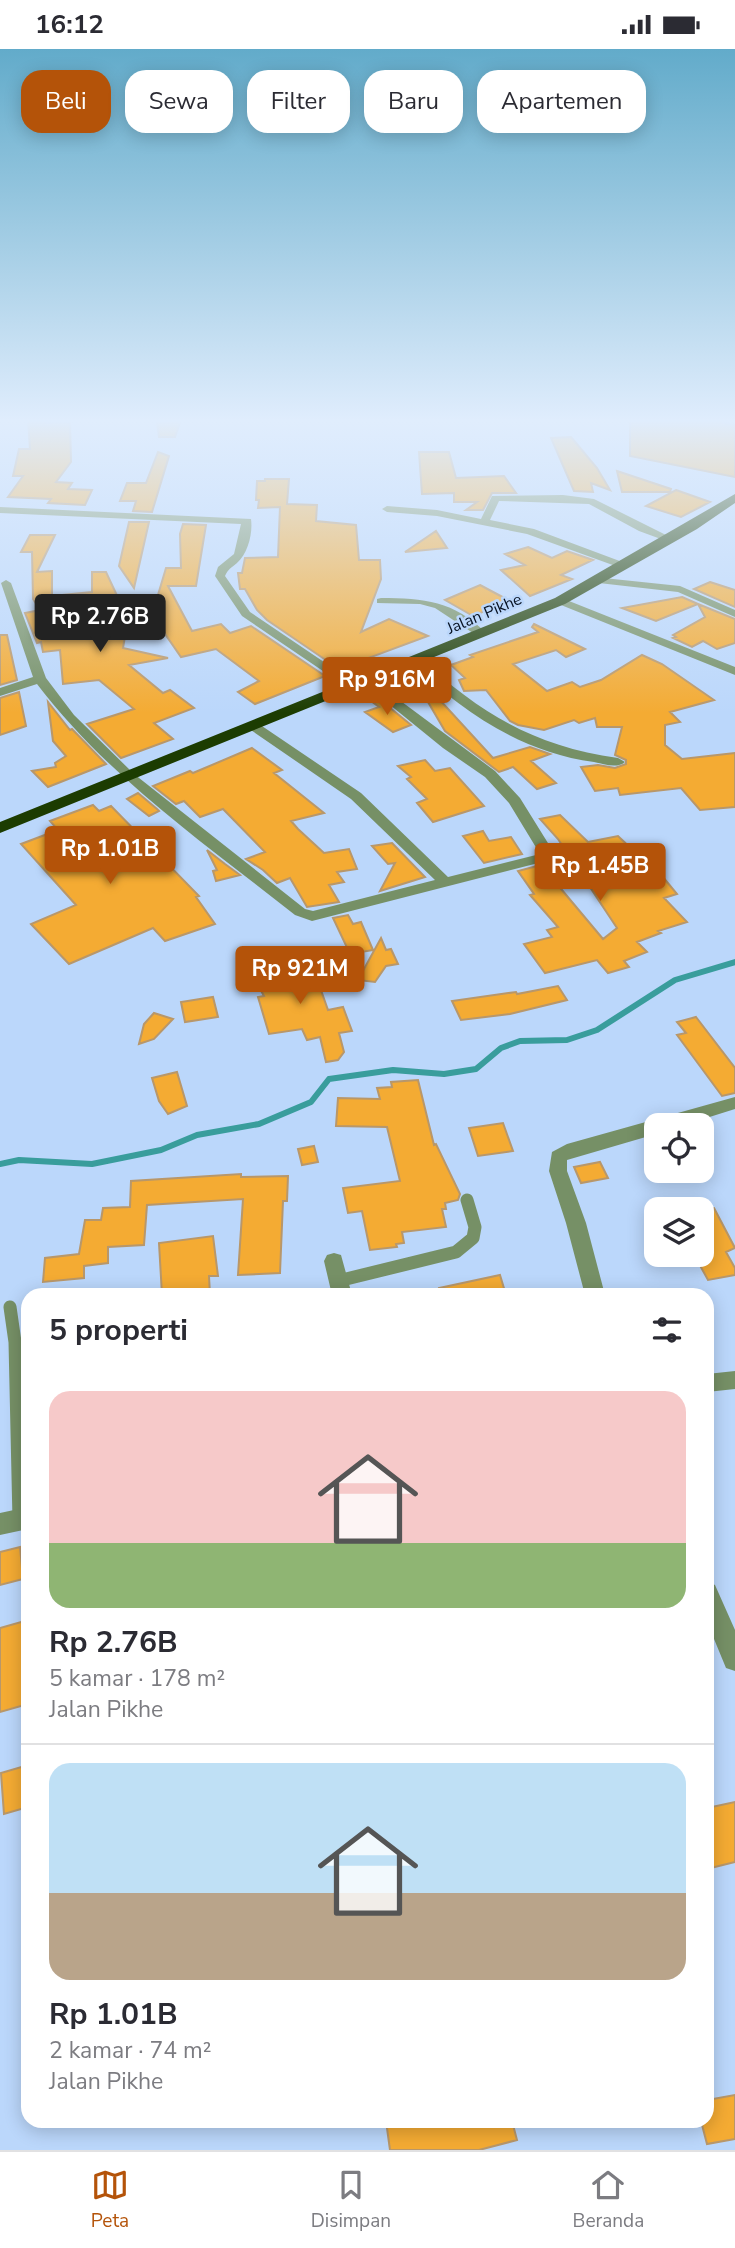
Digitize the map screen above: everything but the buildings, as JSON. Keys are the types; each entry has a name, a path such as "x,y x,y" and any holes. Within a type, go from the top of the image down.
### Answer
{"highway":[{"name":"Jalan Pikhe","path":"0,828 560,601 706,517"}],"street":[{"path":"6,583 40,679 70,718 130,777 306,914 312,916 549,856 514,801 490,774 359,683 246,614 220,576 222,569 237,560 242,551 247,521 166,517"},
{"path":"453,517 530,531 621,565"},
{"path":"485,521 487,517"},
{"path":"621,517 669,539"},
{"path":"594,580 680,589 735,614"},
{"path":"381,601 420,601 439,605 480,633"},
{"path":"560,601 735,671"},
{"path":"415,660 450,694 479,716 561,752 585,759 618,762"},
{"path":"0,692 40,679"},
{"path":"252,725 356,796 446,883"},
{"path":"702,1113 735,1103"},
{"path":"593,1288 576,1223 558,1171 558,1157 578,1147 644,1130"},
{"path":"714,1382 735,1380"},
{"path":"714,1610 735,1660"}],"lane":[{"path":"338,1279 456,1252 473,1238 475,1227 467,1200"},
{"path":"9,1307 15,1342 16,1521"}],"waterway":[{"path":"0,1164 19,1160 92,1164 161,1150 197,1135 259,1124 311,1102 329,1079 393,1070 444,1074 476,1069 501,1048 520,1041 567,1040 597,1030 675,980 735,962"}]}
